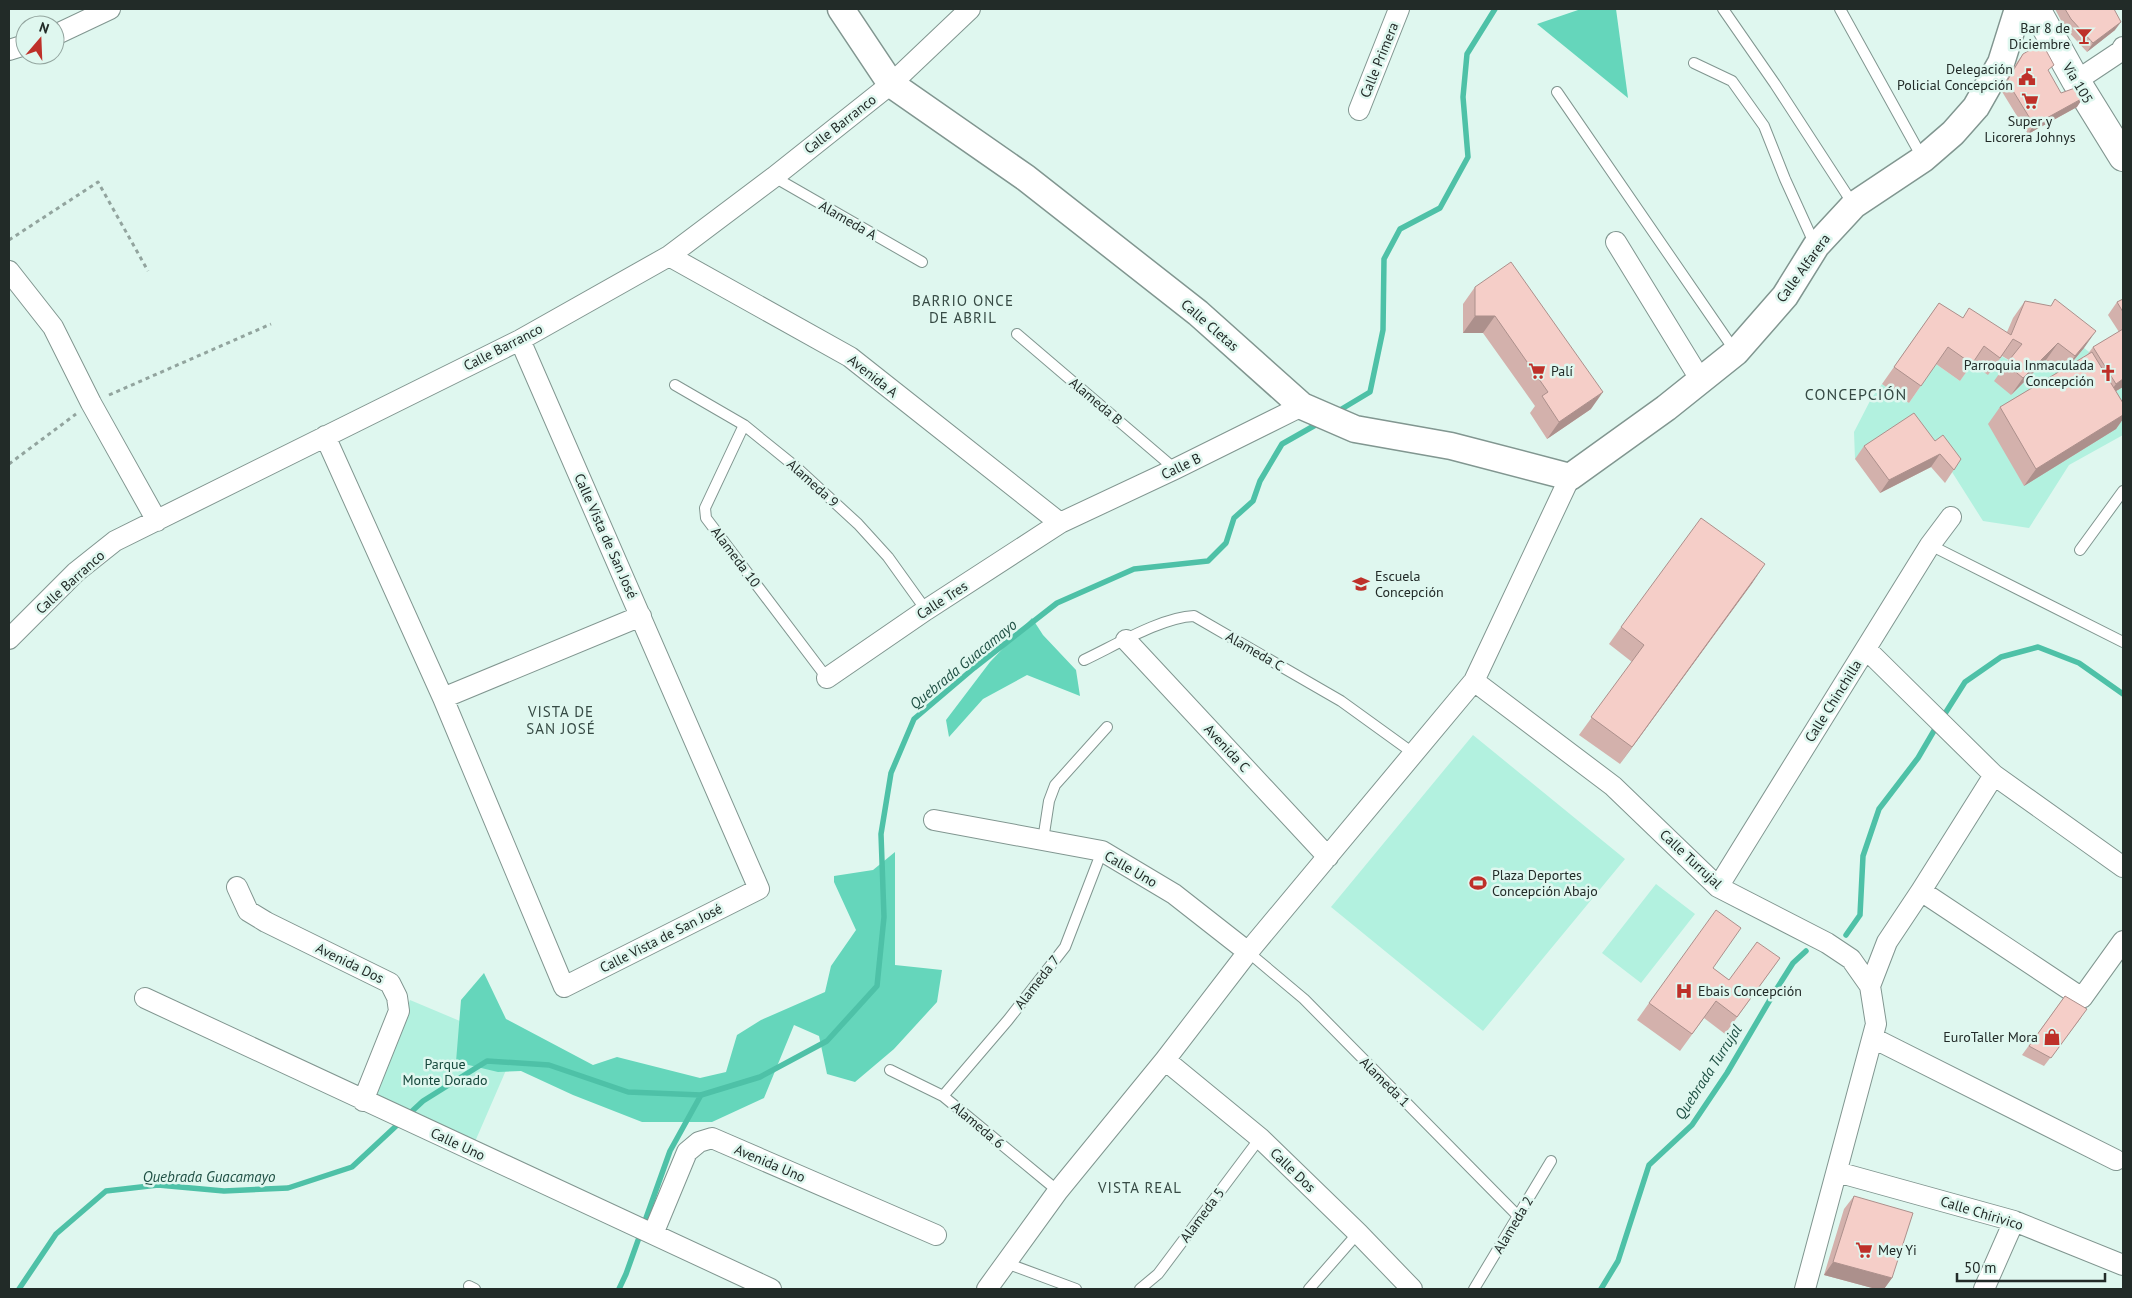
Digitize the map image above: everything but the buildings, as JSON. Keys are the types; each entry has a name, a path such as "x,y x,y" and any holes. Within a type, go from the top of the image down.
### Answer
{"main road":[{"name":"Vía 105","path":"2036,9 2076,81 2123,157"}],"street":[{"path":"65,30 110,9"},
{"path":"842,9 891,84"},
{"name":"Calle Barranco","path":"9,639 76,572 115,541 520,340 669,256 774,177 891,84 970,9"},
{"name":"Calle Primera","path":"1359,110 1400,9"},
{"name":"Calle Alfarera","path":"1570,478 1666,408 1736,352 1785,296 1816,246 1854,205 1923,159 1953,133 1976,107 2001,63 2018,9"},
{"path":"2076,81 2121,51 2123,47"},
{"name":"Calle Cletas","path":"891,84 1026,178 1198,313 1302,406 1355,429 1451,446 1570,478"},
{"path":"1616,242 1700,379"},
{"name":"Avenida A","path":"669,256 850,357 1060,523"},
{"path":"9,271 53,327 91,403 157,521"},
{"name":"Calle Vista de San José","path":"324,436 442,698 564,987 759,889 520,340"},
{"name":"Calle B","path":"1060,523 1302,406"},
{"path":"987,1289 1058,1192 1165,1060 1248,952 1474,681 1570,478"},
{"name":"Calle Chinchilla","path":"1718,887 1930,545 1951,517"},
{"name":"Calle Tres","path":"826,678 1060,523"},
{"path":"442,698 641,616"},
{"name":"Avenida C","path":"1126,640 1328,857"},
{"path":"1866,649 1994,774 2123,867"},
{"name":"Calle Turrujal","path":"1474,681 1613,786 1718,887 1827,943 1851,959 1870,986 1876,1024 1873,1038 1805,1289"},
{"path":"1870,986 1887,942 1994,774"},
{"name":"Calle Uno","path":"934,820 1102,851 1174,894 1248,952"},
{"name":"Avenida Dos","path":"237,887 248,911 390,983 397,997 399,1011 364,1101"},
{"path":"1921,891 2082,998 2123,942"},
{"name":"Calle Uno","path":"145,998 771,1289"},
{"path":"1873,1038 2116,1160"},
{"name":"Calle Dos","path":"1165,1060 1260,1138 1358,1233 1412,1289"},
{"name":"Avenida Uno","path":"653,1234 687,1152 698,1142 712,1138 936,1235"},
{"name":"Calle Chirivico","path":"1837,1172 2014,1220 2123,1265"},
{"path":"1984,1289 2014,1220"}],"lane":[{"path":"1723,9 1775,84 1854,205"},
{"path":"1840,9 1923,159"},
{"path":"1694,63 1732,81 1764,126 1785,179 1816,246"},
{"path":"1557,92 1736,352"},
{"name":"Alameda A","path":"774,177 922,262"},
{"name":"Alameda B","path":"1016,334 1175,469"},
{"name":"Alameda 9","path":"675,385 744,424 797,468 858,524 888,557 926,610"},
{"name":"Alameda 10","path":"744,424 705,508 706,518 826,678"},
{"path":"2080,550 2123,491"},
{"path":"1930,545 2123,642"},
{"name":"Alameda C","path":"1084,660 1165,622 1184,616 1194,616 1341,700 1413,753"},
{"path":"1044,840 1049,801 1055,785 1107,727"},
{"name":"Alameda 7","path":"943,1096 1008,1020 1065,947 1102,851"},
{"name":"Alameda 1","path":"1248,952 1304,999 1518,1216"},
{"name":"Alameda 6","path":"890,1070 943,1096 1058,1192"},
{"name":"Alameda 5","path":"1140,1289 1158,1274 1260,1138"},
{"name":"Alameda 2","path":"1474,1289 1551,1161"},
{"path":"1309,1289 1358,1233"},
{"path":"1006,1263 1076,1289"}],"path":[{"path":"9,240 98,182 148,271"},
{"path":"9,464 91,403 272,324"}],"green space":[{"path":"1581,9 1616,9 1628,98 1537,24"},
{"path":"2084,348 2093,355 2107,397 2123,387 2123,435 2069,465 2029,528 1983,521 1952,472 1934,449 1855,459 1854,432 1871,399 1882,384 1909,403 1936,364 1960,381 1972,363 2001,356 2010,361 2011,395 2046,360 2063,373"},
{"path":"1032,618 1043,635 1076,670 1080,696 1027,675 983,699 949,737 946,720 990,662"},
{"name":"Plaza Deportes Concepción Abajo","path":"1473,735 1625,859 1483,1031 1331,907"},
{"path":"895,852 895,965 942,970 937,1002 894,1049 855,1082 827,1074 819,1036 794,1025 764,1098 712,1122 642,1122 573,1095 521,1071 498,1072 456,1062 461,1000 484,973 506,1019 593,1065 617,1057 700,1078 726,1072 737,1035 761,1020 825,992 831,966 856,930 834,882 834,876 873,870"},
{"path":"1656,884 1695,914 1641,983 1602,953"},
{"name":"Parque Monte Dorado","path":"410,1000 517,1045 474,1144 377,1096 376,1085"}],"waterway":[{"name":"Quebrada Guacamayo","path":"1335,413 1370,392 1383,330 1384,259 1400,229 1440,208 1468,157 1463,97 1467,54 1495,9"},
{"name":"Quebrada Guacamayo","path":"19,1289 56,1234 106,1191 158,1185 224,1191 288,1188 352,1167 423,1101 487,1061 549,1065 628,1092 701,1095 760,1077 827,1041 877,986 884,917 881,834 891,773 914,719 974,668 1057,603 1134,569 1208,561 1226,543 1234,518 1253,501 1260,481 1282,444 1319,423"},
{"name":"Quebrada Turrujal","path":"1946,712 1965,682 2001,657 2038,647 2079,663 2123,694"},
{"name":"Quebrada Turrujal","path":"1846,935 1860,915 1863,856 1879,809 1918,758 1935,729"},
{"name":"Quebrada Turrujal","path":"1601,1289 1618,1261 1649,1165 1692,1125 1727,1073 1793,963 1806,951"},
{"path":"619,1289 670,1151 701,1095"}],"place":[{"name":"Bar 8 de Diciembre","path":"2084,36"},
{"name":"Delegación Policial Concepción","path":"2027,77"},
{"name":"Super y Licorera Johnys","path":"2030,101"},
{"name":"Palí","path":"1537,371"},
{"name":"Parroquia Inmaculada Concepción","path":"2108,373"},
{"name":"Escuela Concepción","path":"1361,584"},
{"name":"Plaza Deportes Concepción Abajo","path":"1478,883"},
{"name":"Ebais Concepción","path":"1684,991"},
{"name":"EuroTaller Mora","path":"2052,1037"},
{"name":"Mey Yi","path":"1864,1250"}],"district":[{"name":"BARRIO ONCE DE ABRIL","path":"963,308"},
{"name":"CONCEPCIÓN","path":"1856,394"},
{"name":"VISTA DE SAN JOSÉ","path":"561,720"},
{"name":"VISTA REAL","path":"1140,1187"}]}
